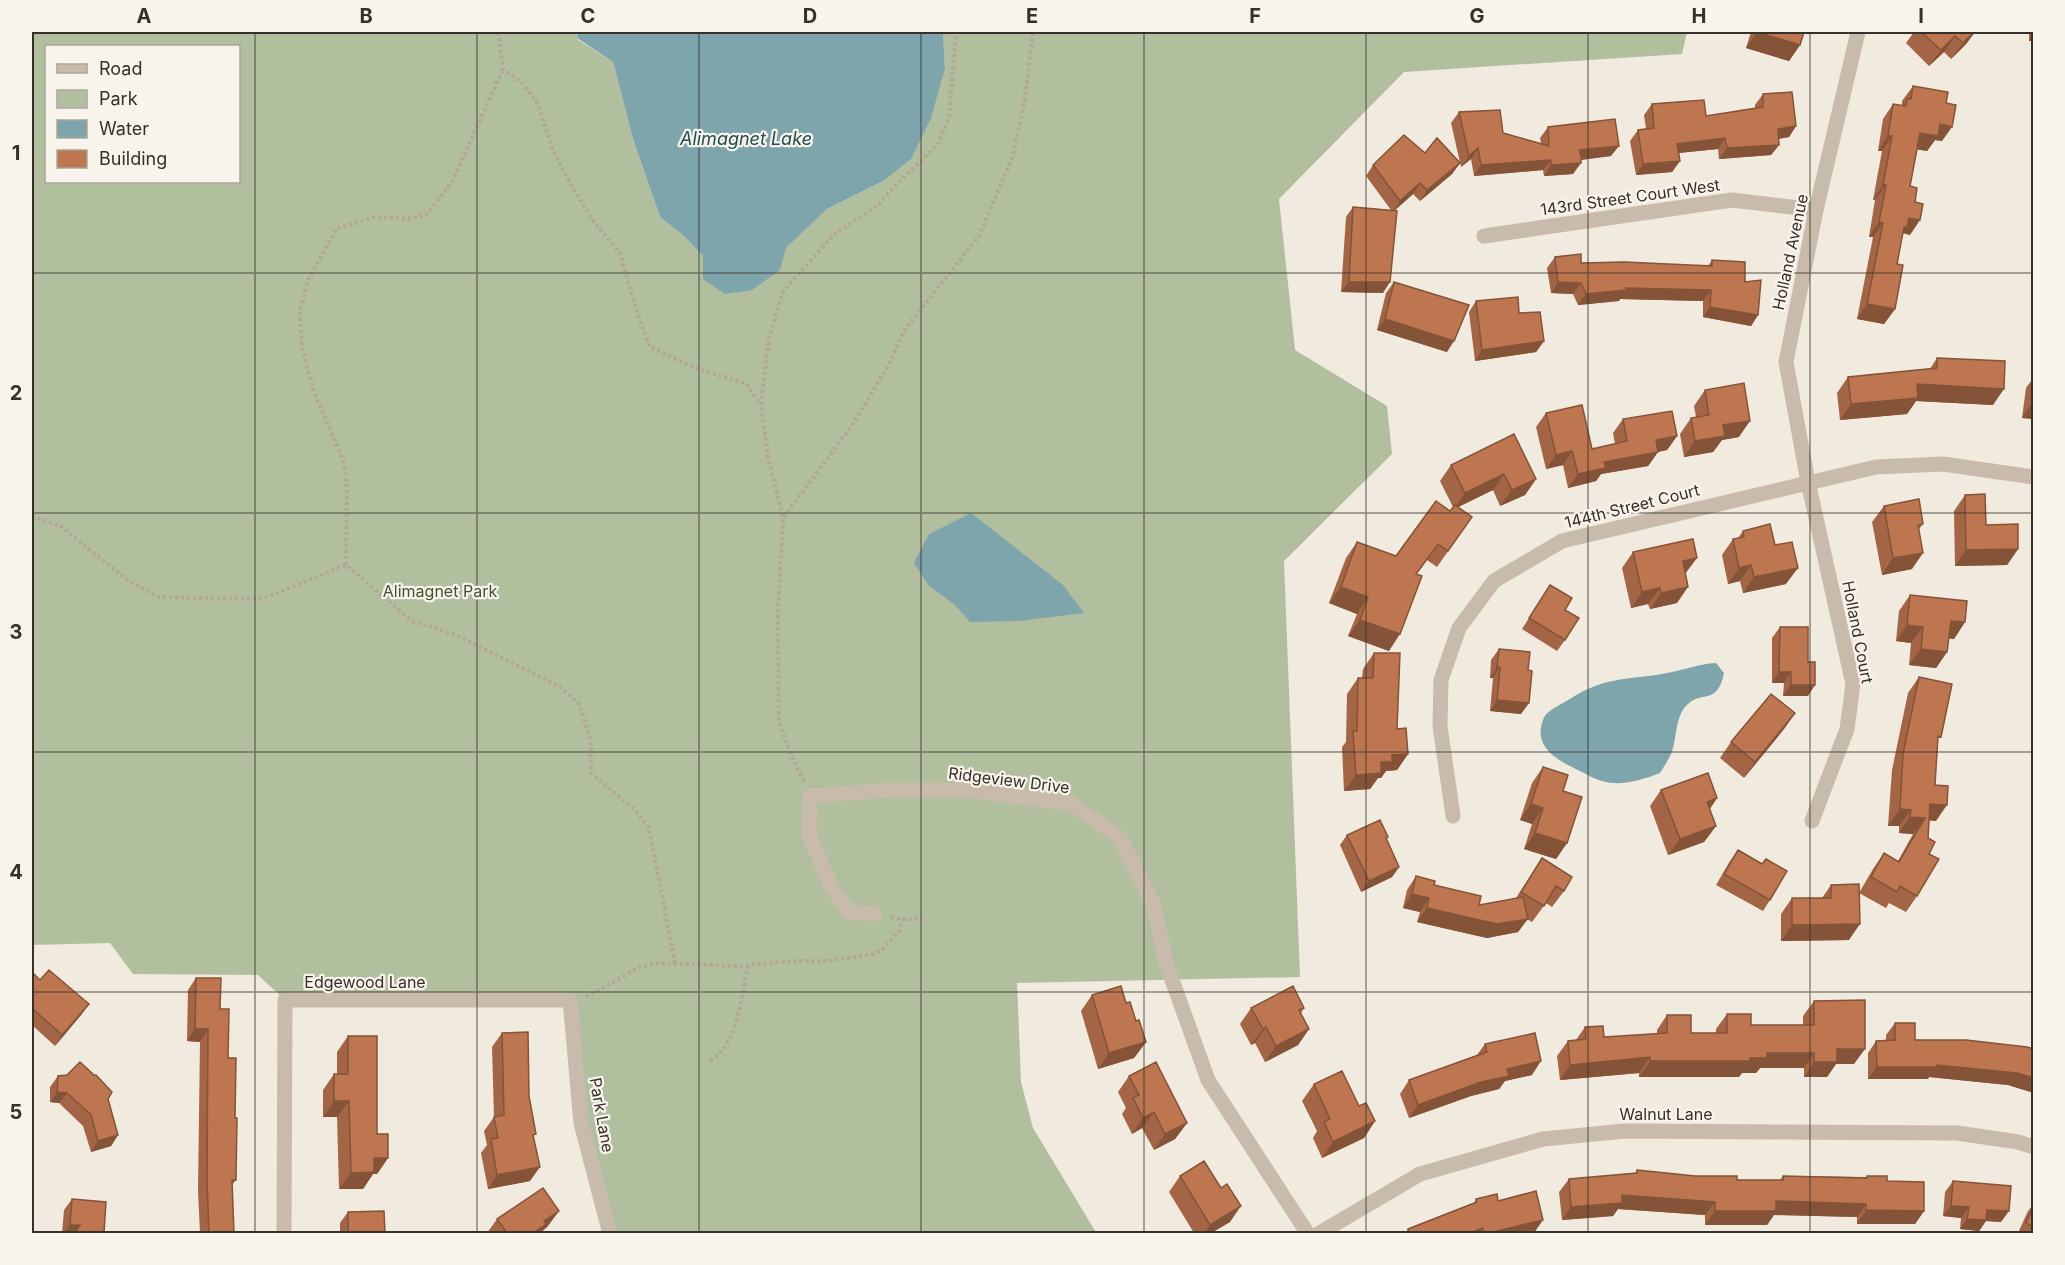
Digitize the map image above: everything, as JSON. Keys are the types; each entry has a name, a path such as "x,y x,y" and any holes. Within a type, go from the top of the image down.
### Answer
{"street":[{"name":"Holland Avenue","path":"1808,482 1786,362 1816,210 1858,32"},
{"name":"143rd Street Court West","path":"1484,236 1732,200 1816,210"},
{"name":"144th Street Court","path":"1453,816 1440,726 1442,680 1459,628 1494,581 1562,541 1876,467 1943,464 2034,477"},
{"name":"Holland Court","path":"1808,482 1853,684 1847,729 1812,821"},
{"name":"Ridgeview Drive","path":"810,796 889,790 967,790 1072,804 1120,838 1153,903 1167,966 1208,1080 1308,1233"},
{"path":"810,796 809,835 830,884 849,912 875,915"},
{"name":"Edgewood Lane","path":"284,1233 285,1000 570,1003"},
{"name":"Park Lane","path":"570,1003 581,1123 610,1233"},
{"name":"Walnut Lane","path":"1318,1233 1420,1174 1543,1139 1625,1131 1957,1133 2018,1142 2034,1147"}],"path":[{"path":"346,566 347,484 342,460 314,392 302,348 300,310 309,278 338,228 376,217 408,219 427,214 452,182 503,69 498,32"},
{"path":"810,796 779,723 778,612 783,517 768,457 761,405 770,338 783,292 833,235 877,206 938,144 949,117 956,32"},
{"path":"783,517 853,424 887,368 905,329 979,236 1012,158 1025,99 1033,32"},
{"path":"503,69 523,84 538,104 553,150 573,188 594,222 620,254 637,313 650,347 698,369 747,384 761,405"},
{"path":"32,516 60,526 130,582 159,597 262,598 346,566"},
{"path":"346,566 412,621 456,635 526,669 560,687 579,704 591,741 591,773 636,811 649,828 675,964"},
{"path":"875,915 922,919"},
{"path":"570,1003 640,967 657,963 738,966 789,961 838,960 874,954 884,948 899,931 902,919"},
{"path":"710,1060 718,1057 727,1045 735,1024 748,964"}],"green space":[{"name":"Alimagnet Park","path":"32,32 578,32 577,39 613,62 633,139 660,217 684,236 703,256 703,279 786,248 827,209 883,181 945,68 943,32 1687,32 1682,54 1404,72 1279,199 1295,350 1387,406 1392,454 1284,561 1300,977 1017,983 1021,1082 1033,1128 1097,1234 610,1233 581,1123 569,1000 285,1000 258,975 133,974 110,943 32,945"}],"water":[{"name":"Alimagnet Lake","path":"578,32 943,32 945,68 931,118 911,159 883,181 827,209 786,248 780,270 752,290 725,294 703,279 703,256 684,236 660,217 633,139 613,62 577,38"},
{"path":"971,513 1063,585 1084,613 1018,621 970,622 954,604 929,586 914,563 929,534"},
{"path":"1716,663 1724,673 1718,690 1709,696 1694,700 1684,708 1679,719 1672,751 1660,773 1631,782 1604,782 1566,764 1545,747 1541,730 1546,715 1554,708 1587,690 1613,681 1658,675"}],"building":[{"path":"1757,32 1804,32 1800,45"},
{"path":"1921,32 1974,32 1963,43 1955,36 1941,50"},
{"path":"1913,86 1948,92 1946,103 1956,105 1952,127 1940,124 1938,136 1920,133 1910,186 1917,188 1915,202 1923,204 1920,220 1909,218 1907,227 1904,227 1897,264 1903,265 1895,309 1867,304 1883,223 1879,222 1892,136 1888,136 1893,104 1906,106 1907,99 1911,99"},
{"path":"1792,92 1796,126 1778,129 1779,145 1727,148 1725,138 1677,144 1680,161 1643,164 1638,130 1654,128 1652,104 1704,100 1706,116 1763,107 1763,94"},
{"path":"1500,110 1503,133 1549,146 1548,127 1615,119 1619,146 1580,150 1580,155 1583,155 1581,163 1551,165 1551,160 1481,165 1478,148 1469,156 1459,112"},
{"path":"1404,135 1425,153 1437,138 1460,163 1427,190 1420,183 1400,201 1373,165"},
{"path":"1353,207 1397,211 1390,282 1349,282"},
{"path":"1581,254 1581,263 1624,262 1712,266 1712,260 1745,262 1745,282 1761,280 1758,315 1710,307 1711,290 1626,288 1626,290 1586,294 1581,283 1558,282 1555,257"},
{"path":"1394,282 1469,305 1454,341 1385,319"},
{"path":"1518,297 1519,313 1540,312 1544,341 1482,350 1476,301"},
{"path":"1937,358 2005,361 2004,389 1917,384 1918,398 1851,404 1848,377 1937,368"},
{"path":"1744,383 1750,421 1723,425 1725,436 1695,441 1691,418 1709,415 1705,390"},
{"path":"1582,405 1592,449 1627,441 1623,419 1672,411 1677,436 1656,440 1658,452 1604,462 1606,468 1578,474 1572,451 1556,455 1546,413"},
{"path":"1514,434 1536,479 1512,490 1504,474 1465,493 1451,465"},
{"path":"1985,494 1986,525 2018,524 2018,549 1966,550 1965,495"},
{"path":"1919,499 1923,524 1918,525 1923,553 1893,558 1884,506"},
{"path":"1436,501 1450,511 1455,505 1472,517 1448,551 1438,544 1416,574 1422,576 1400,634 1360,620 1368,597 1341,587 1357,542 1396,556"},
{"path":"1770,524 1775,545 1792,542 1798,568 1754,577 1751,565 1739,568 1733,539 1744,537 1743,531"},
{"path":"1693,539 1697,558 1683,561 1688,587 1661,593 1660,588 1642,592 1633,552"},
{"path":"1550,585 1572,598 1565,610 1579,618 1565,640 1529,618"},
{"path":"1910,595 1967,601 1965,622 1951,621 1947,652 1921,649 1923,627 1907,625"},
{"path":"1780,627 1808,627 1808,662 1815,662 1815,685 1791,685 1791,672 1779,672"},
{"path":"1499,649 1530,652 1528,670 1532,671 1529,703 1497,700"},
{"path":"1374,653 1400,653 1397,729 1406,728 1408,754 1392,755 1392,762 1381,762 1381,773 1356,775 1353,731 1357,731 1358,678 1373,678"},
{"path":"1919,677 1952,684 1941,737 1938,736 1935,785 1948,786 1947,805 1930,804 1928,838 1935,842 1929,854 1939,859 1917,896 1900,886 1897,892 1871,877 1884,853 1899,862 1925,818 1910,817 1911,810 1900,809 1903,754"},
{"path":"1771,694 1795,713 1755,762 1731,742"},
{"path":"1543,767 1568,775 1563,791 1582,797 1567,843 1535,833 1543,808 1531,804"},
{"path":"1708,773 1717,798 1707,802 1716,826 1680,839 1661,790"},
{"path":"1380,820 1399,867 1369,881 1347,835"},
{"path":"1738,850 1762,864 1766,859 1787,871 1770,900 1724,874"},
{"path":"1542,858 1572,877 1564,891 1556,886 1544,906 1521,892"},
{"path":"1416,876 1435,881 1434,885 1481,896 1479,905 1523,897 1528,919 1497,924 1427,908 1429,898 1412,894"},
{"path":"1859,884 1860,924 1792,925 1792,898 1831,898 1831,885"},
{"path":"49,970 89,1004 62,1035 32,1008 34,1005 32,1003 32,972 40,980"},
{"path":"196,978 221,978 220,1009 229,1009 228,1058 236,1058 236,1180 232,1180 234,1233 209,1233 208,1029 195,1029"},
{"path":"1121,986 1126,1003 1130,1002 1136,1021 1139,1020 1146,1042 1109,1053 1092,995"},
{"path":"1293,986 1304,1008 1299,1010 1309,1029 1276,1046 1266,1027 1263,1029 1251,1008"},
{"path":"1865,1000 1865,1049 1837,1049 1837,1062 1814,1062 1814,1053 1767,1053 1767,1058 1750,1058 1750,1061 1650,1061 1650,1057 1570,1065 1568,1041 1586,1039 1585,1027 1603,1026 1604,1037 1667,1033 1667,1015 1691,1015 1691,1033 1727,1033 1727,1014 1751,1014 1751,1025 1814,1025 1814,1001"},
{"path":"1895,1023 1915,1023 1915,1040 1966,1040 2034,1049 2034,1078 2017,1073 1937,1065 1937,1067 1877,1067 1876,1041 1895,1040"},
{"path":"528,1032 529,1096 536,1134 533,1135 540,1167 497,1175 491,1139 498,1138 494,1117 504,1115 502,1033"},
{"path":"1535,1033 1541,1061 1507,1069 1509,1076 1481,1082 1418,1105 1409,1080 1487,1052 1485,1044"},
{"path":"348,1036 377,1036 377,1134 388,1134 388,1158 374,1158 374,1172 351,1173 349,1101 334,1101 334,1074 348,1074"},
{"path":"80,1062 112,1092 108,1099 118,1135 98,1141 91,1115 67,1093 57,1092 58,1076 67,1075"},
{"path":"1156,1062 1187,1123 1165,1134 1154,1112 1143,1118 1133,1098 1139,1095 1129,1076"},
{"path":"1342,1071 1359,1106 1366,1103 1375,1121 1333,1142 1324,1122 1330,1119 1314,1084"},
{"path":"1204,1161 1221,1188 1227,1184 1241,1206 1210,1225 1180,1176"},
{"path":"1637,1170 1695,1176 1737,1176 1737,1180 1783,1180 1783,1176 1867,1178 1867,1176 1887,1176 1887,1181 1924,1182 1924,1211 1866,1210 1866,1204 1776,1201 1776,1211 1715,1211 1715,1202 1622,1195 1622,1203 1571,1207 1569,1179 1637,1173"},
{"path":"1953,1181 2011,1186 2009,1211 1987,1210 1986,1220 1967,1219 1969,1207 1951,1206"},
{"path":"543,1188 559,1211 544,1221 546,1224 533,1233 507,1233 497,1219"},
{"path":"1536,1191 1543,1220 1489,1233 1484,1233 1483,1228 1469,1233 1410,1233 1408,1229 1477,1202 1476,1199 1497,1194 1498,1201"},
{"path":"72,1199 106,1202 104,1233 75,1233 80,1225 70,1225"},
{"path":"2034,1206 2034,1227 2026,1223"},
{"path":"384,1211 385,1233 348,1233 348,1212"}]}
